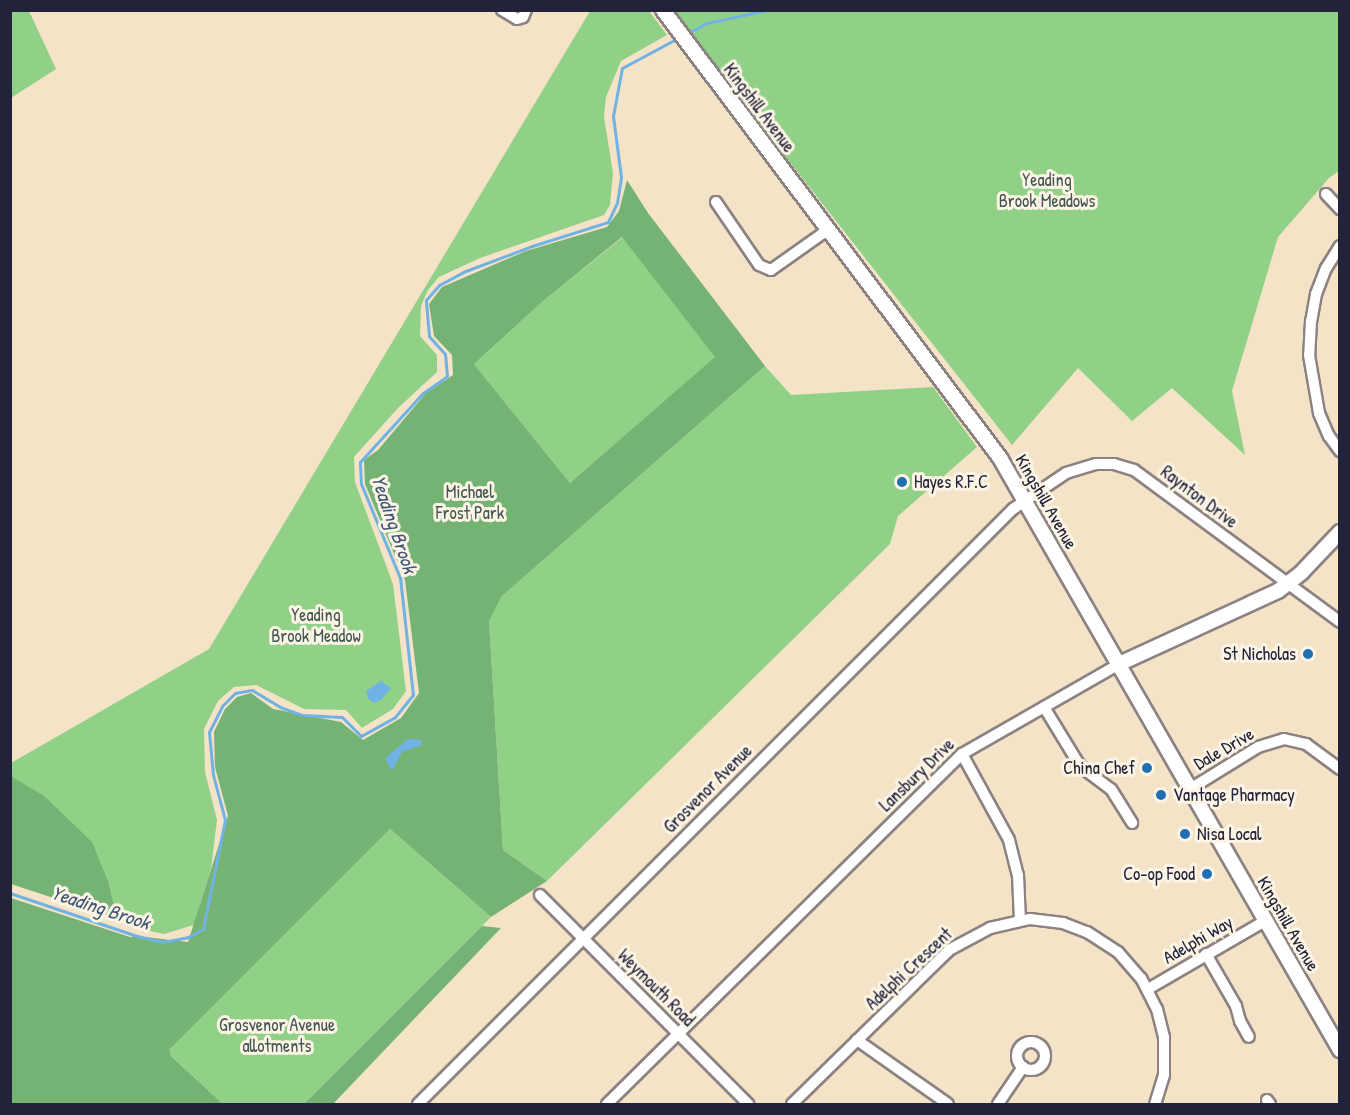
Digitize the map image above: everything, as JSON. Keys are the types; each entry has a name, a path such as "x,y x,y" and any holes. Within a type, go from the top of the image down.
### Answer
{"street":[{"path":"502,10 517,19 523,17 526,10"},
{"name":"Kingshill Avenue","path":"663,10 1000,458 1340,1050"},
{"path":"1326,194 1340,209"},
{"path":"716,202 759,265 771,270 829,228"},
{"path":"1340,246 1326,268 1316,294 1311,321 1309,356 1317,407 1329,436 1340,451"},
{"name":"Raynton Drive","path":"1025,499 1066,473 1089,465 1106,464 1127,467 1150,480 1287,585 1340,622"},
{"name":"Grosvenor Avenue","path":"418,1104 1025,499"},
{"name":"Lansbury Drive","path":"607,1104 962,754 1119,664 1239,610 1287,585 1340,532"},
{"path":"1044,707 1080,766 1111,789 1132,823"},
{"name":"Dale Drive","path":"1190,789 1258,747 1284,739 1306,744 1340,769"},
{"path":"962,754 1009,840 1018,874 1020,920"},
{"name":"Weymouth Road","path":"540,895 748,1104"},
{"name":"Adelphi Crescent","path":"792,1104 957,944 990,928 1020,920 1052,921 1087,932 1126,959 1148,989 1157,1009 1164,1037 1164,1075 1155,1104"},
{"name":"Adelphi Way","path":"1148,989 1265,921"},
{"path":"1206,954 1236,1006 1240,1021 1249,1037"},
{"path":"857,1040 948,1104"},
{"path":"998,1104 1023,1067"}],"green space":[{"path":"11,10 29,11 56,69 11,98"},
{"name":"Yeading Brook Meadow","path":"590,11 649,11 667,35 621,61 606,97 604,117 613,173 610,205 604,215 480,258 439,277 428,290 421,306 420,336 437,355 437,372 398,408 354,457 355,482 393,584 406,691 393,709 362,728 346,710 304,709 256,685 234,687 218,701 204,729 205,772 217,820 211,869 200,904 197,924 164,934 145,930 117,919 109,884 43,795 11,776 11,763 209,649"},
{"name":"Yeading Brook Meadows","path":"671,11 1339,11 1339,171 1329,178 1278,237 1232,391 1245,455 1172,388 1132,421 1078,368 1012,445"},
{"name":"Michael Frost Park","path":"627,180 648,213 765,366 501,597 489,621 503,850 547,881 491,917 390,829 169,1050 171,1056 223,1104 11,1104 11,898 130,937 188,942 228,816 215,767 214,732 225,709 237,697 251,693 273,709 341,722 363,740 401,718 419,693 405,580 365,484 364,460 378,450 426,393 453,375 452,355 434,336 429,304 442,287 526,251 607,227 619,211","holes":["622,237 715,357 570,483 474,364 542,302"]},
{"path":"623,237 716,357 570,483 474,364 542,302"},
{"path":"765,366 791,395 933,387 977,447 898,516 890,544 547,881 503,850 489,621 493,604"},
{"path":"11,776 43,795 92,842 109,884 117,919 11,884"},
{"name":"Grosvenor Avenue allotments","path":"390,829 491,917 304,1104 223,1104 167,1052"},
{"path":"482,926 501,928 333,1104 304,1104"}],"water":[{"path":"381,681 391,688 381,700 374,703 368,698 366,691"},
{"path":"408,739 421,740 422,745 402,752 392,771 385,758"}],"waterway":[{"name":"Yeading Brook","path":"686,34 707,23 767,10"},
{"name":"Yeading Brook","path":"842,10 854,10"},
{"name":"Yeading Brook","path":"10,893 137,936 163,942 188,937 203,929 225,820 213,775 209,732 222,706 235,693 252,690 280,707 302,715 342,717 361,736 395,717 413,695 400,578 361,484 360,462 423,393 447,376 445,354 429,336 426,300 439,285 463,272 532,246 608,222 617,203 621,177 613,116 622,68 678,38"}],"place":[{"name":"Hayes R.F.C","path":"902,482"},
{"name":"St Nicholas","path":"1308,654"},
{"name":"China Chef","path":"1147,768"},
{"name":"Vantage Pharmacy","path":"1161,795"},
{"name":"Nisa Local","path":"1185,834"},
{"name":"Co-op Food","path":"1207,874"}]}
